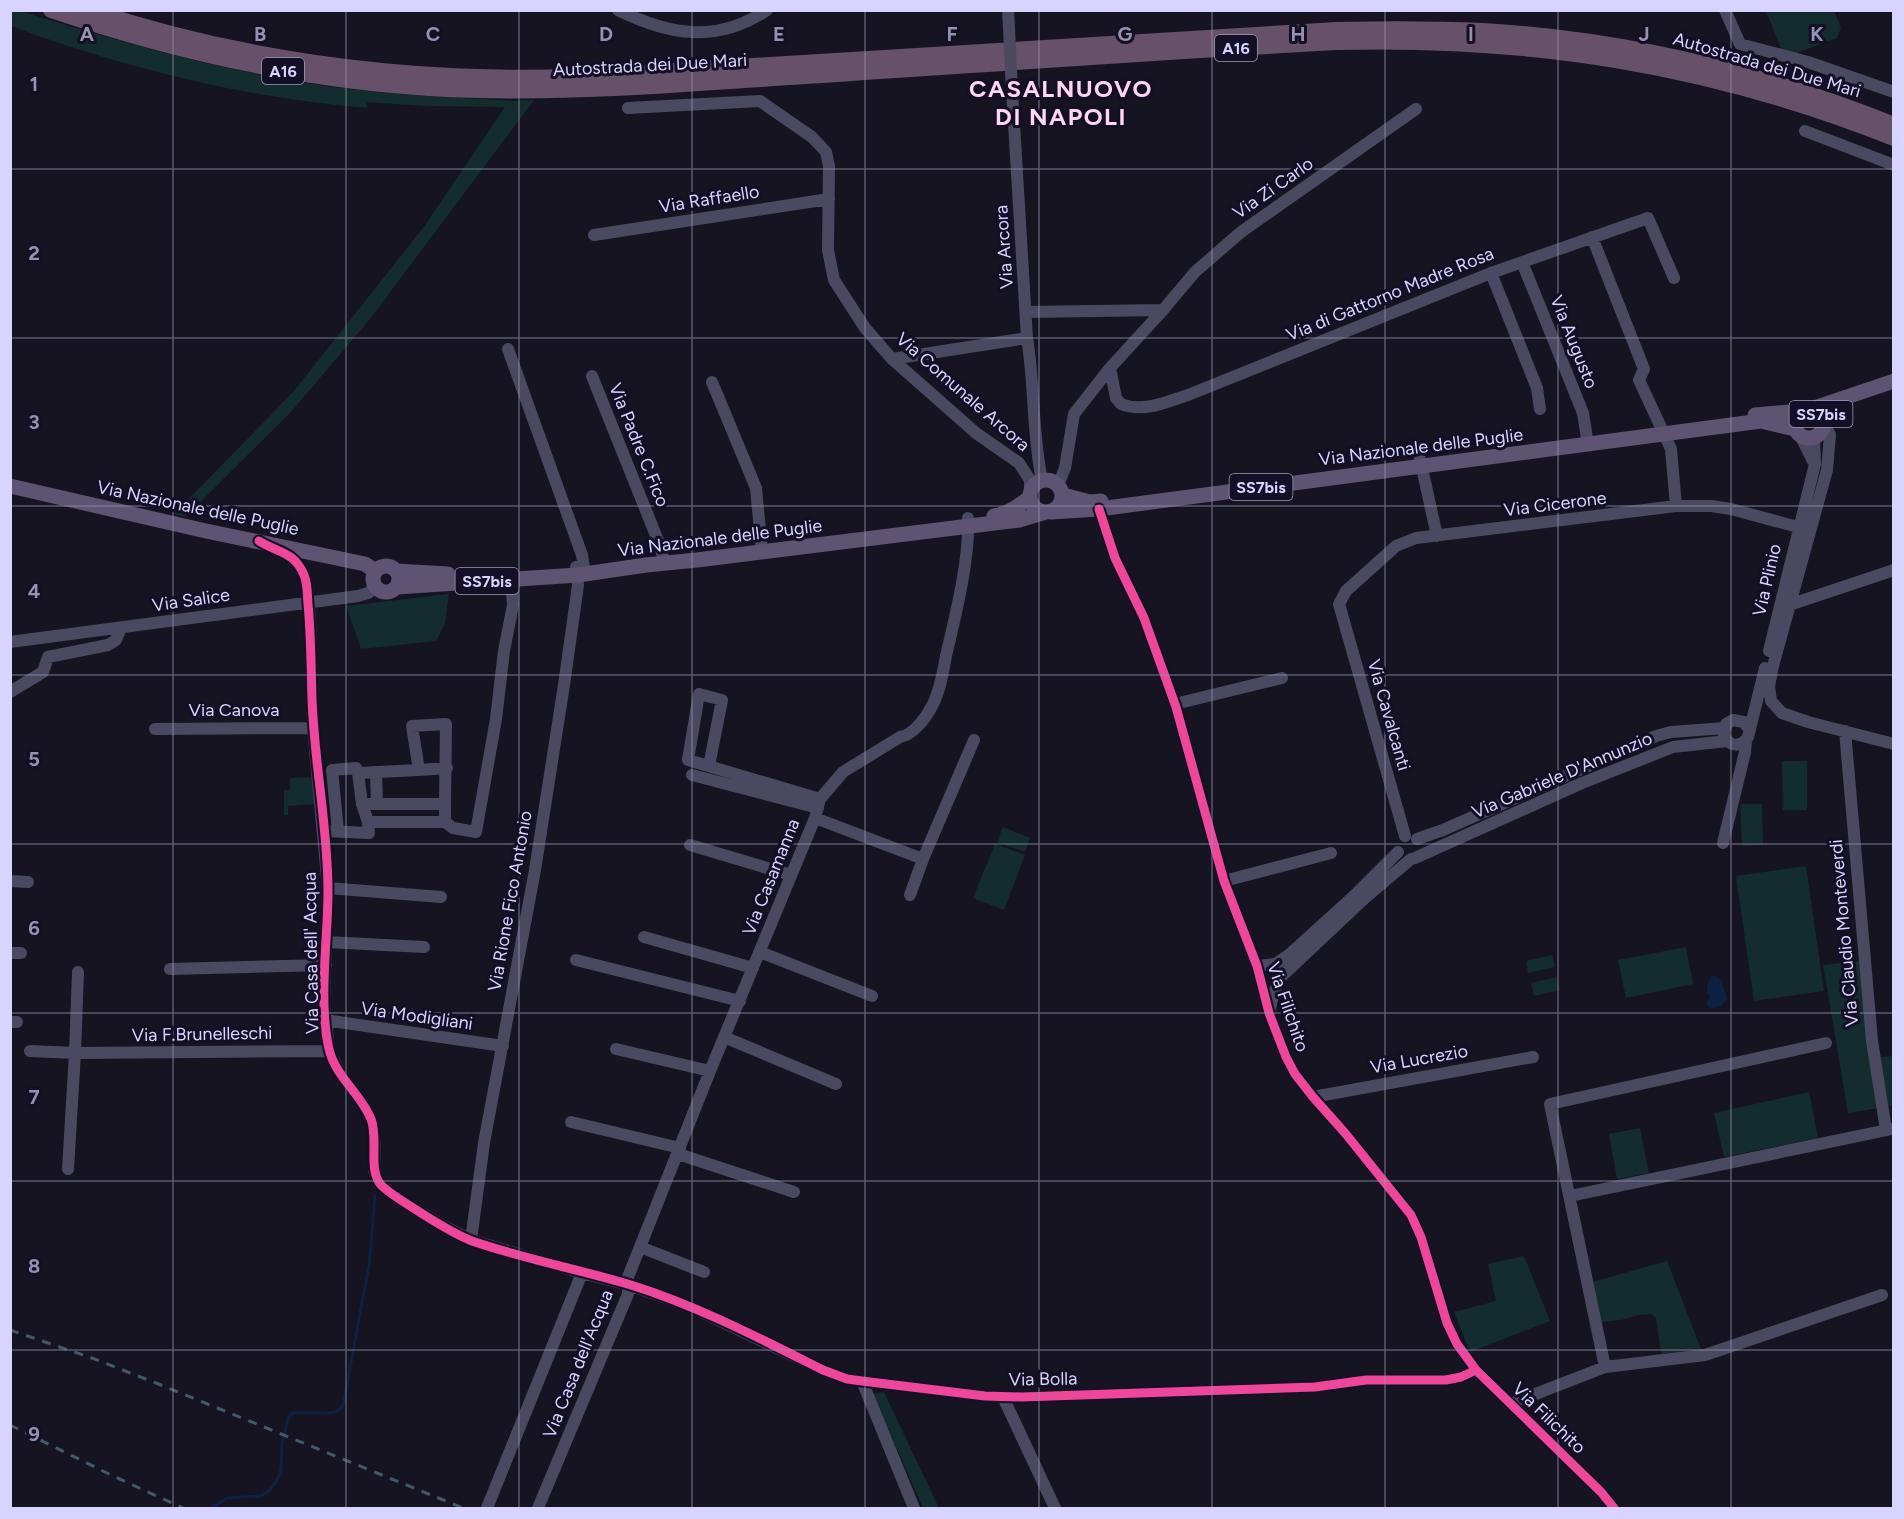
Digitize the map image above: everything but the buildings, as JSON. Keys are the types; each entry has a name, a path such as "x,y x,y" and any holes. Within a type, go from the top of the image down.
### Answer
{"highway":[{"name":"Autostrada dei Due Mari","path":"51,10 128,35 281,71 379,84 478,90 525,85 1308,44 1435,41 1542,49 1629,61 1677,71 1790,101 1893,138"},
{"name":"Autostrada dei Due Mari","path":"90,10 188,39 284,59 332,67 459,77 525,85"},
{"name":"Autostrada dei Due Mari","path":"570,83 1337,30 1436,29 1534,36 1622,48 1680,59 1812,95 1893,125"}],"main road":[{"name":"Via Nazionale delle Puglie","path":"397,587 511,579 968,522 1019,520 1048,512 1663,431 1752,415 1811,425 1893,381"},
{"name":"Via Nazionale delle Puglie","path":"1811,425 1834,409 1893,388"},
{"path":"1030,495 1033,506 1037,509 1048,512 1060,505 1060,490 1051,480 1042,480"},
{"name":"SS7bis","path":"1030,495 1034,485 1042,480"},
{"name":"Via Nazionale delle Puglie","path":"10,486 206,531 365,564 375,571"},
{"name":"Via Nazionale delle Puglie","path":"1060,490 1099,505"},
{"name":"Via Nazionale delle Puglie","path":"968,522 1003,514 1016,508 1030,495"},
{"name":"SS7bis","path":"375,571 386,566 396,571"},
{"name":"Via Nazionale delle Puglie","path":"396,571 429,574 581,570"},
{"path":"375,571 372,581 375,588"},
{"path":"396,571 399,579 397,587"},
{"name":"SS7bis","path":"375,588 386,593 397,587"}],"street":[{"path":"618,10 667,30 708,33 731,29 756,18 766,10"},
{"name":"Via Arcora","path":"1008,10 1027,338 1037,456 1042,480"},
{"path":"1725,10 1740,44 1808,62 1893,92"},
{"name":"Via Comunale Arcora","path":"628,108 760,101 812,137 826,152 829,166 828,249 834,280 865,328 892,359 976,433 1019,463 1030,480 1030,495"},
{"name":"Via Zi Carlo","path":"1060,490 1074,414 1110,368 1195,272 1241,232 1416,109"},
{"path":"1804,131 1893,165"},
{"name":"Via Raffaello","path":"594,235 829,198"},
{"name":"Via di Gattorno Madre Rosa","path":"1110,368 1116,398 1121,404 1139,408 1149,407 1188,395 1491,273 1648,218 1674,278"},
{"path":"1592,237 1644,369 1639,380 1671,449 1676,506"},
{"name":"Via Augusto","path":"1522,262 1583,413 1588,441"},
{"path":"1491,273 1537,388 1540,409"},
{"path":"1026,312 1163,310"},
{"path":"892,359 1027,338"},
{"name":"Via Rione Fico Antonio","path":"471,1240 484,1143 535,870 582,555 508,349"},
{"name":"Via Padre C.Fico","path":"592,376 657,537 663,559"},
{"path":"712,382 756,488 762,548"},
{"path":"1811,425 1829,455 1827,470 1773,666 1769,686 1771,701 1782,713 1893,744"},
{"name":"Via Plinio","path":"1723,843 1745,752 1745,730 1756,705 1815,464 1811,425"},
{"path":"1421,463 1437,536"},
{"name":"Via Filichito","path":"1099,505 1115,558 1144,618 1175,704 1224,881 1257,966 1269,1013 1286,1058 1313,1097 1411,1215 1421,1237 1447,1323 1457,1344 1476,1370 1601,1492 1614,1509"},
{"name":"Via Cicerone","path":"1339,604 1346,591 1396,546 1416,538 1676,506 1711,506 1731,509 1798,527"},
{"name":"Via Casamanna","path":"629,1285 628,1277 640,1246 817,808 843,772 900,737 908,736 932,706 940,683 953,627 963,570 968,522"},
{"name":"Via Casa dell' Acqua","path":"259,541 269,548 286,553 297,563 304,574 307,585 313,728 328,888 324,1001 329,1051 340,1073 372,1121 375,1144 374,1171 379,1183 397,1198 471,1240"},
{"path":"1789,605 1893,570"},
{"path":"368,822 445,822 453,828 476,832 513,605 511,579"},
{"name":"Via Salice","path":"10,642 358,596 375,588"},
{"name":"Via Cavalcanti","path":"1339,604 1411,838"},
{"path":"10,692 43,672 48,657 108,645 116,640 121,628"},
{"path":"1175,704 1282,678"},
{"path":"709,766 722,700 699,694 688,760 817,808 923,859"},
{"path":"1729,722 1745,730 1739,745 1728,741 1724,735 1729,722"},
{"path":"419,770 412,726 446,723 445,822"},
{"name":"Via Canova","path":"155,729 313,728"},
{"name":"Via Gabriele D'Annunzio","path":"1411,838 1443,830 1656,736 1671,732 1725,728"},
{"name":"Via Claudio Monteverdi","path":"1845,731 1872,1041 1890,1130"},
{"path":"910,895 974,740"},
{"name":"Via Gabriele D'Annunzio","path":"1269,1013 1274,992 1281,977 1365,898 1413,858 1582,783 1673,747 1728,741"},
{"path":"324,831 369,833 356,768 332,770 338,831"},
{"path":"358,772 447,768"},
{"path":"376,772 377,804"},
{"path":"692,775 817,808"},
{"path":"362,804 445,804"},
{"path":"1411,838 1421,847 1420,851 1413,858 1403,858 1398,852 1399,840 1411,838"},
{"path":"690,845 791,875"},
{"path":"1257,966 1276,964 1290,954 1398,852"},
{"path":"1224,881 1331,853"},
{"path":"10,881 28,882"},
{"path":"328,888 441,897"},
{"path":"644,937 753,968"},
{"path":"326,942 424,947"},
{"path":"759,952 872,996"},
{"path":"576,960 740,1001"},
{"path":"170,969 326,965"},
{"path":"68,1169 78,972"},
{"name":"Via Modigliani","path":"326,1020 503,1046"},
{"path":"724,1037 836,1084"},
{"path":"1605,1367 1550,1104 1826,1043"},
{"path":"616,1049 710,1071"},
{"name":"Via F.Brunelleschi","path":"30,1051 75,1053 329,1051"},
{"name":"Via Lucrezio","path":"1313,1097 1533,1057"},
{"path":"571,1122 679,1150 794,1192"},
{"path":"1570,1196 1890,1130"},
{"name":"Via Casa dell'Acqua","path":"471,1240 629,1285 628,1294 538,1509"},
{"path":"640,1246 705,1272"},
{"path":"487,1509 582,1273"},
{"name":"Via Bolla","path":"629,1285 687,1305 823,1371 847,1379 1003,1397 1240,1391 1315,1387 1366,1380 1446,1380 1461,1377 1476,1370"},
{"path":"1510,1404 1605,1367 1705,1355 1882,1295"},
{"path":"862,1381 914,1509"},
{"path":"1003,1397 1055,1509"}],"green space":[{"path":"10,11 20,11 210,64 287,80 396,94 514,101 534,100 370,319 291,412 185,517 174,514 293,392 423,228 505,107 424,106 366,102 367,108 231,89 141,68 11,26"},
{"path":"1766,11 1834,11 1841,27 1837,38 1794,54 1782,51"},
{"path":"449,594 445,624 436,641 361,649 346,606"},
{"path":"1782,761 1807,761 1807,810 1783,810"},
{"path":"314,777 315,804 288,806 288,815 284,815 284,790 290,790 290,778"},
{"path":"1740,804 1762,804 1763,845 1742,846"},
{"path":"1003,827 1030,838 1025,852 997,842"},
{"path":"995,844 1025,855 1004,910 973,898"},
{"path":"1806,866 1824,991 1754,1001 1736,876"},
{"path":"1686,947 1693,984 1626,998 1618,960"},
{"path":"1552,955 1555,967 1528,973 1526,961"},
{"path":"1859,961 1879,1108 1848,1113 1823,965"},
{"path":"1557,977 1560,990 1534,996 1531,983"},
{"path":"1893,1056 1893,1105 1885,1107 1880,1057"},
{"path":"1809,1092 1818,1138 1724,1157 1714,1113"},
{"path":"1640,1128 1649,1173 1617,1179 1609,1134"},
{"path":"1524,1256 1550,1321 1470,1352 1454,1312 1496,1301 1488,1264"},
{"path":"1667,1261 1701,1349 1661,1354 1656,1318 1651,1314 1600,1322 1592,1282"},
{"path":"884,1392 939,1508 923,1508 873,1394"}],"water":[{"path":"1711,976 1721,981 1727,998 1722,1005 1715,1008 1709,1008 1706,1003 1710,997 1707,986"}],"waterway":[{"path":"211,1508 227,1498 261,1496 269,1491 281,1470 282,1442 289,1416 293,1413 336,1412 343,1406 369,1265 375,1196"}],"railway":[{"path":"10,1330 156,1383 463,1508"},
{"path":"10,1425 183,1508"}],"cycle path":[{"path":"1099,509 1115,558 1144,618 1176,707 1224,881 1257,966 1269,1013 1286,1057 1295,1074 1313,1097 1411,1215 1421,1237 1447,1323 1457,1344 1476,1370 1601,1492 1614,1508"},
{"path":"259,541 295,561 306,582 313,722 327,867 328,910 324,991 326,1030 332,1059 371,1119 375,1172 378,1180 396,1197 472,1241 656,1293 705,1313 823,1370 847,1379 985,1396 1022,1397 1315,1387 1366,1380 1446,1380 1461,1377 1476,1370"}],"district":[{"name":"CASALNUOVO DI NAPOLI","path":"1061,102"}]}
